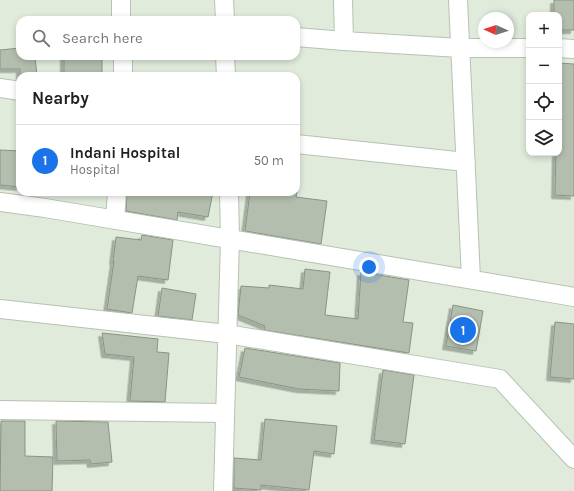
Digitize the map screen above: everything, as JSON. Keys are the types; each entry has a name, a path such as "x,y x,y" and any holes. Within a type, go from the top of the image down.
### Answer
{"street":[{"path":"121,0 121,16"},
{"path":"224,0 225,16"},
{"path":"342,0 344,41"},
{"path":"458,0 471,279"},
{"path":"300,37 460,48 526,48"},
{"path":"562,48 574,48"},
{"path":"123,60 123,72"},
{"path":"226,60 226,72"},
{"path":"0,88 16,90"},
{"path":"300,144 466,162"},
{"path":"115,220 117,196"},
{"path":"223,491 230,239 229,196"},
{"path":"0,202 574,297"},
{"path":"0,310 227,334 500,379 574,459"},
{"path":"0,410 225,413"}],"building":[{"path":"554,0 574,0 574,30 562,30 562,12 554,12"},
{"path":"16,48 16,60 35,60 37,72 20,72 20,69 0,69 0,50"},
{"path":"64,60 102,60 102,72 64,72"},
{"path":"562,63 574,64 574,196 555,195 556,156 562,156"},
{"path":"0,150 16,151 16,187 0,185"},
{"path":"127,196 212,196 208,217 178,212 177,220 126,211"},
{"path":"249,196 296,196 327,201 321,244 245,231"},
{"path":"142,235 173,240 168,280 138,276 132,313 107,309 116,237 141,240"},
{"path":"305,269 330,272 325,315 358,319 361,272 409,280 403,322 413,323 409,353 264,330 265,326 238,315 241,286 269,288 269,285 303,289"},
{"path":"162,288 196,294 192,320 158,316"},
{"path":"453,305 483,311 476,351 446,346"},
{"path":"555,322 574,324 574,379 550,377"},
{"path":"102,333 158,339 157,352 169,353 165,402 130,401 134,357 105,354"},
{"path":"245,348 340,363 339,391 299,389 239,377"},
{"path":"383,370 414,375 405,444 374,440"},
{"path":"265,419 337,426 334,454 314,451 309,490 261,485 261,490 234,488 234,458 261,460"},
{"path":"1,421 25,421 25,456 53,457 52,491 0,491"},
{"path":"56,421 108,422 112,462 91,464 90,460 57,461"}],"place":[{"name":"Indani Hospital","path":"463,330"}]}
